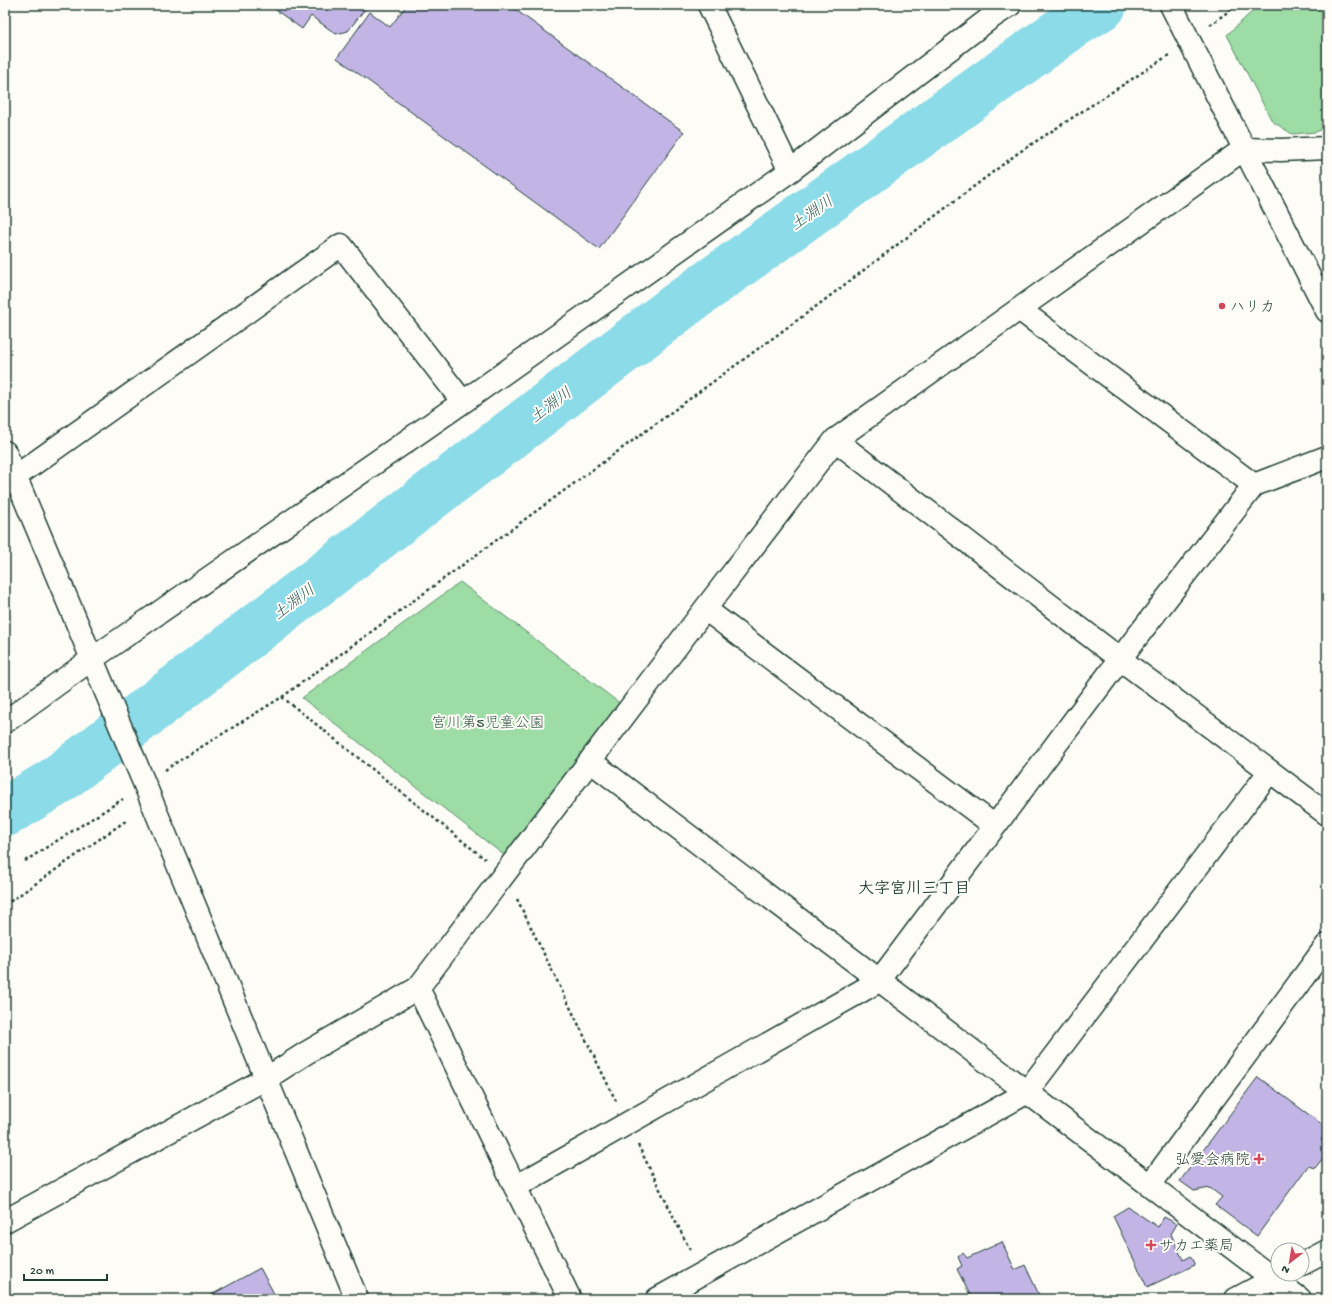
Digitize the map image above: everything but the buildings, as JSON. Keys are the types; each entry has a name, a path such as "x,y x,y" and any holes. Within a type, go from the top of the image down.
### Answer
{"street":[{"path":"710,5 790,171"},
{"path":"5,722 95,666 463,402 790,171 985,12 1010,5"},
{"path":"1175,13 1327,311"},
{"path":"5,1221 267,1078 306,1053 418,988 705,609 836,440 1244,149 1281,150 1327,148"},
{"path":"10,480 341,245 463,402"},
{"path":"1019,309 1254,485"},
{"path":"836,440 1120,659 1327,814"},
{"path":"5,452 10,480 95,666 267,1078 357,1299"},
{"path":"515,1187 879,981 1120,659 1254,485 1327,457"},
{"path":"705,609 995,826"},
{"path":"590,762 1026,1093 1150,1185 1270,1271"},
{"path":"657,1299 1026,1093 1270,771"},
{"path":"1150,1185 1327,945"},
{"path":"418,988 570,1299"},
{"path":"1310,1260 1327,1251"},
{"path":"1236,1299 1270,1282"},
{"path":"1284,1282 1300,1299"}],"path":[{"path":"25,861 142,779 177,762 282,697 818,305 1018,153 1189,41 1237,5"},
{"path":"282,697 505,874 702,1274"},
{"path":"5,905 127,820"}],"green space":[{"path":"1259,5 1327,5 1327,127 1316,132 1292,134 1272,121 1227,35"},
{"name":"宮川第5児童公園","path":"460,582 622,705 505,856 302,698"}],"waterway":[{"name":"土淵川","path":"5,812 55,782 682,304 1075,22 1102,5"}],"place":[{"name":"ハリカ","path":"1222,306"},
{"name":"弘愛会病院","path":"1259,1159"},
{"name":"サカエ薬局","path":"1151,1245"}],"district":[{"name":"大字宮川三丁目","path":"914,887"}]}
